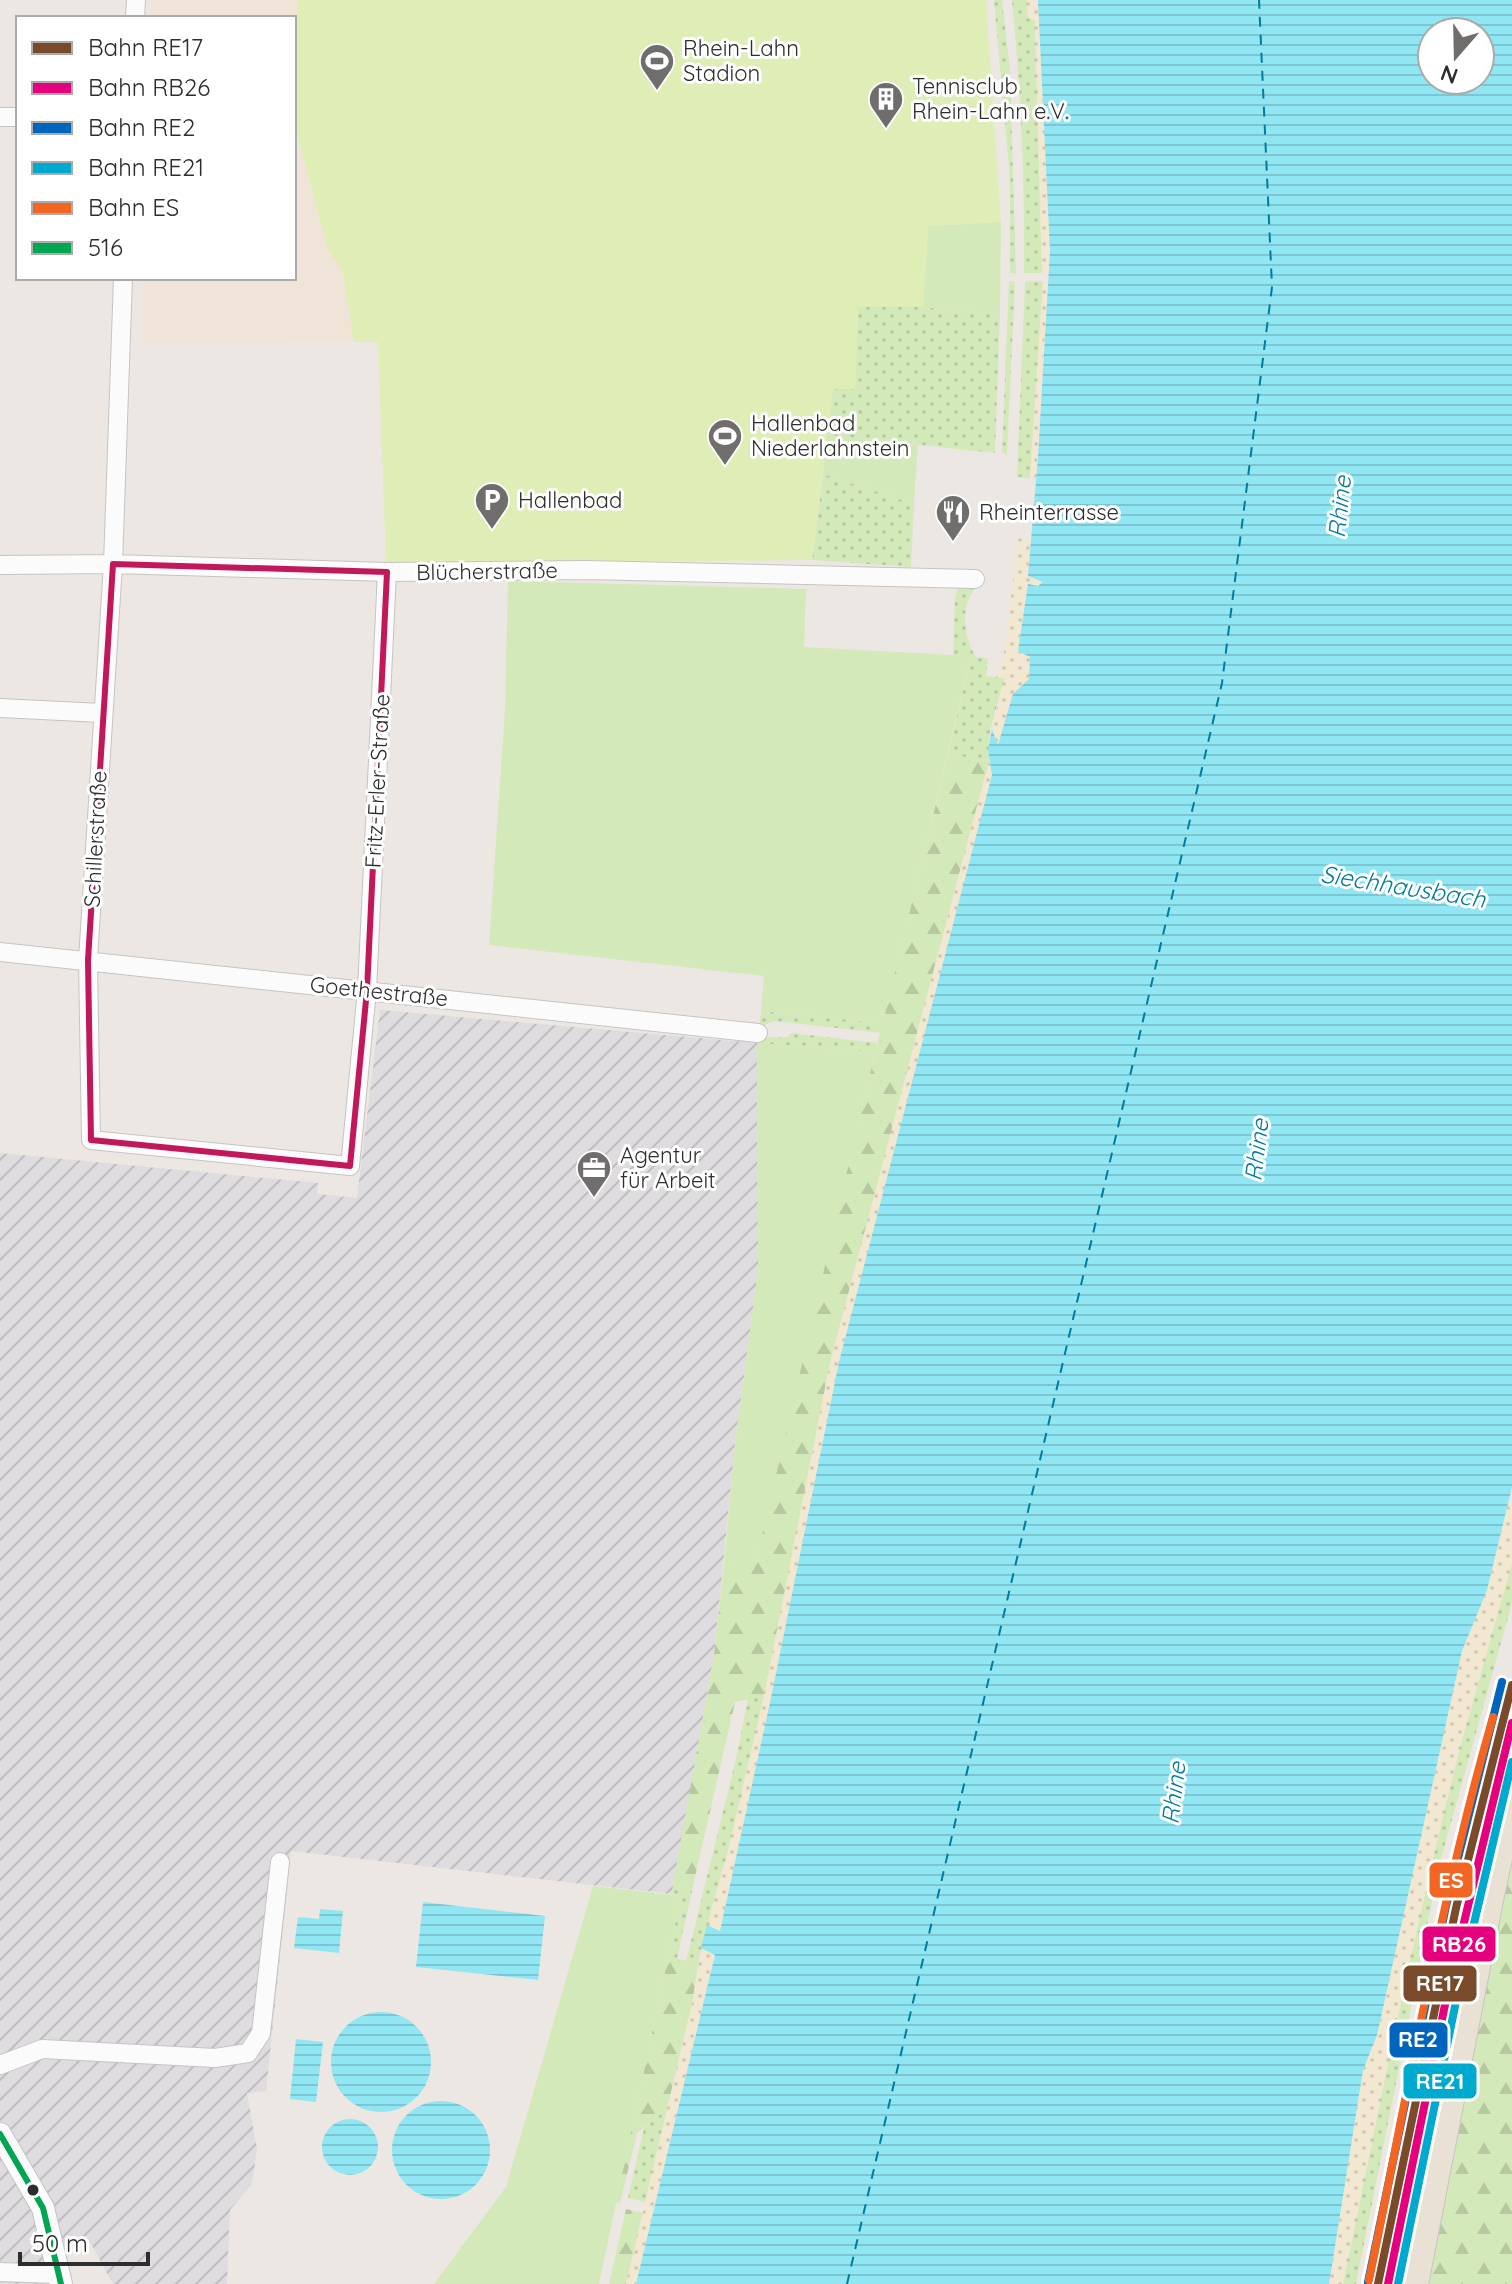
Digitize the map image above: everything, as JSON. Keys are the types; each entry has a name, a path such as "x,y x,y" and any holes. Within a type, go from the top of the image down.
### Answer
{"main road":[{"path":"1415,2284 1487,1911 1512,1799"}],"street":[{"name":"Schillerstraße","path":"123,280 113,564 88,960 91,1140 350,1166"},
{"name":"Blücherstraße","path":"0,565 113,564 387,572 587,570 975,579"},
{"name":"Fritz-Erler-Straße","path":"350,1166 367,990 387,572"},
{"path":"0,708 102,713"},
{"name":"Goethestraße","path":"0,952 758,1033"},
{"path":"0,2065 42,2049 215,2058 248,2053 261,2033 280,1862"},
{"path":"0,2134 43,2208 60,2279 0,2272"}],"highlighted area":[{"path":"113,564 387,572 367,990 350,1166 91,1140 88,960"}],"shaded area":[{"path":"151,0 298,0 296,48 296,16 150,16"},
{"path":"296,130 328,250 343,273 354,342 144,344 144,280 296,280"},
{"path":"380,1010 757,1043 758,1270 735,1444 714,1655 672,1894 291,1851 266,2091 247,2093 257,2149 252,2184 230,2210 227,2284 113,2284 89,2240 49,2257 52,2284 0,2284 0,1153 318,1183 317,1194 357,1198"}],"green space":[{"path":"298,0 986,0 1001,222 928,226 923,307 858,307 855,389 833,389 812,560 386,564 378,342 354,342 343,273 328,250 296,130"},
{"path":"994,0 1002,0 1010,71 1016,273 1010,273 1010,180"},
{"path":"1012,0 1027,0 1028,19 1035,19 1042,273 1024,273 1022,136"},
{"path":"1001,222 1000,315 923,307 928,226"},
{"path":"1009,281 1015,281 1007,455 1002,452"},
{"path":"1043,281 1030,478 1017,477 1025,282"},
{"path":"858,307 923,307 1000,315 995,453 827,435 833,388 855,388"},
{"path":"827,435 918,445 914,504 823,474"},
{"path":"823,474 914,504 911,567 812,560"},
{"path":"508,581 806,589 804,647 971,656 883,1023 761,1011 764,976 489,945 505,709"},
{"path":"958,586 976,587 967,603 965,622 968,640 976,657 988,658 986,676 1005,678 991,730 989,761 948,754 971,657 953,656"},
{"path":"948,754 989,761 830,1363 764,1696 735,1702 693,1886 673,1885 714,1655 724,1563 755,1564 819,1283"},
{"path":"761,1011 883,1023 881,1033 775,1021 759,1027"},
{"path":"791,1033 877,1043 875,1052 757,1043 758,1038 788,1037"},
{"path":"757,1043 875,1052 755,1565 724,1563 735,1444 758,1270"},
{"path":"1512,1563 1512,1603 1439,1866 1356,2284 1343,2284 1439,1832"},
{"path":"764,1696 699,1963 686,1962 748,1699"},
{"path":"1508,1777 1406,2284 1400,2284 1462,1966"},
{"path":"1512,1857 1512,2284 1429,2284"},
{"path":"673,1885 693,1886 677,1959 668,1957 681,1897 672,1894"},
{"path":"593,1886 681,1896 599,2284 434,2284 506,2187"},
{"path":"668,1957 699,1963 692,2004 667,2109 637,2133 620,2203 616,2202"},
{"path":"667,2109 645,2202 628,2198 644,2128"},
{"path":"626,2209 644,2213 626,2284 609,2284"}],"sand":[{"path":"1027,0 1038,0 1050,214 1049,273 1042,273 1035,20 1028,19"},
{"path":"1043,281 1048,281 1036,479 1030,478"},
{"path":"1018,538 1030,539 1028,576 1043,582 1038,586 1028,584 1018,651 1030,656 1029,679 1013,694 997,746 992,729 1004,679 997,677 1005,649"},
{"path":"989,761 993,775 839,1362 720,1932 707,1925 730,1843 764,1696 830,1363"},
{"path":"1512,1487 1512,1563 1455,1766 1429,1876 1343,2284 1329,2284 1363,2069 1377,2035 1462,1651 1487,1590"},
{"path":"701,1948 715,1954 636,2284 626,2284 692,2004"}],"water":[{"path":"1038,0 1512,0 1512,1487 1487,1590 1462,1651 1377,2035 1363,2070 1329,2284 636,2284 715,1955 701,1948 707,1925 720,1931 839,1362 992,775 988,750 992,729 998,745 1013,694 1029,679 1030,657 1018,651 1028,584 1038,586 1043,582 1028,576 1050,251"},
{"path":"423,1902 545,1916 538,1980 416,1967"},
{"path":"320,1909 343,1911 339,1953 294,1948 298,1917 319,1919"},
{"path":"381,2012 400,2015 417,2026 428,2043 431,2062 428,2081 417,2098 400,2109 381,2112 362,2109 345,2098 334,2081 331,2062 334,2043 345,2026 362,2015"},
{"path":"296,2039 323,2042 316,2102 290,2099"},
{"path":"441,2101 460,2105 476,2115 486,2131 490,2150 486,2169 476,2185 460,2195 441,2199 422,2195 406,2185 396,2169 392,2150 396,2131 406,2115 422,2105"},
{"path":"350,2119 370,2127 378,2147 370,2167 350,2175 330,2167 322,2147 330,2127"}],"ferry route":[{"path":"847,2284 1222,683 1272,287 1259,0"}],"rail line":[{"name":"RE2","path":"1368,2282 1446,1906 1502,1682"},
{"name":"RE17","path":"1378,2284 1456,1908 1512,1685"},
{"name":"ES","path":"1369,2280 1441,1926 1493,1717"},
{"name":"RB26","path":"1388,2284 1449,1985 1512,1723"},
{"name":"RE21","path":"1398,2284 1459,1987 1512,1762"}],"transit line":[{"name":"516","path":"0,2134 43,2208 61,2284"}],"place":[{"name":"Rhein-Lahn Stadion","path":"657,92"},
{"name":"Tennisclub Rhein-Lahn e.V.","path":"886,130"},
{"name":"Hallenbad Niederlahnstein","path":"725,467"},
{"name":"Hallenbad","path":"492,531"},
{"name":"Rheinterrasse","path":"953,543"},
{"name":"Agentur für Arbeit","path":"594,1199"}],"water label":[{"name":"Rhine","path":"1340,507"},
{"name":"Siechhausbach","path":"1403,887"},
{"name":"Rhine","path":"1257,1150"},
{"name":"Rhine","path":"1174,1793"}]}
